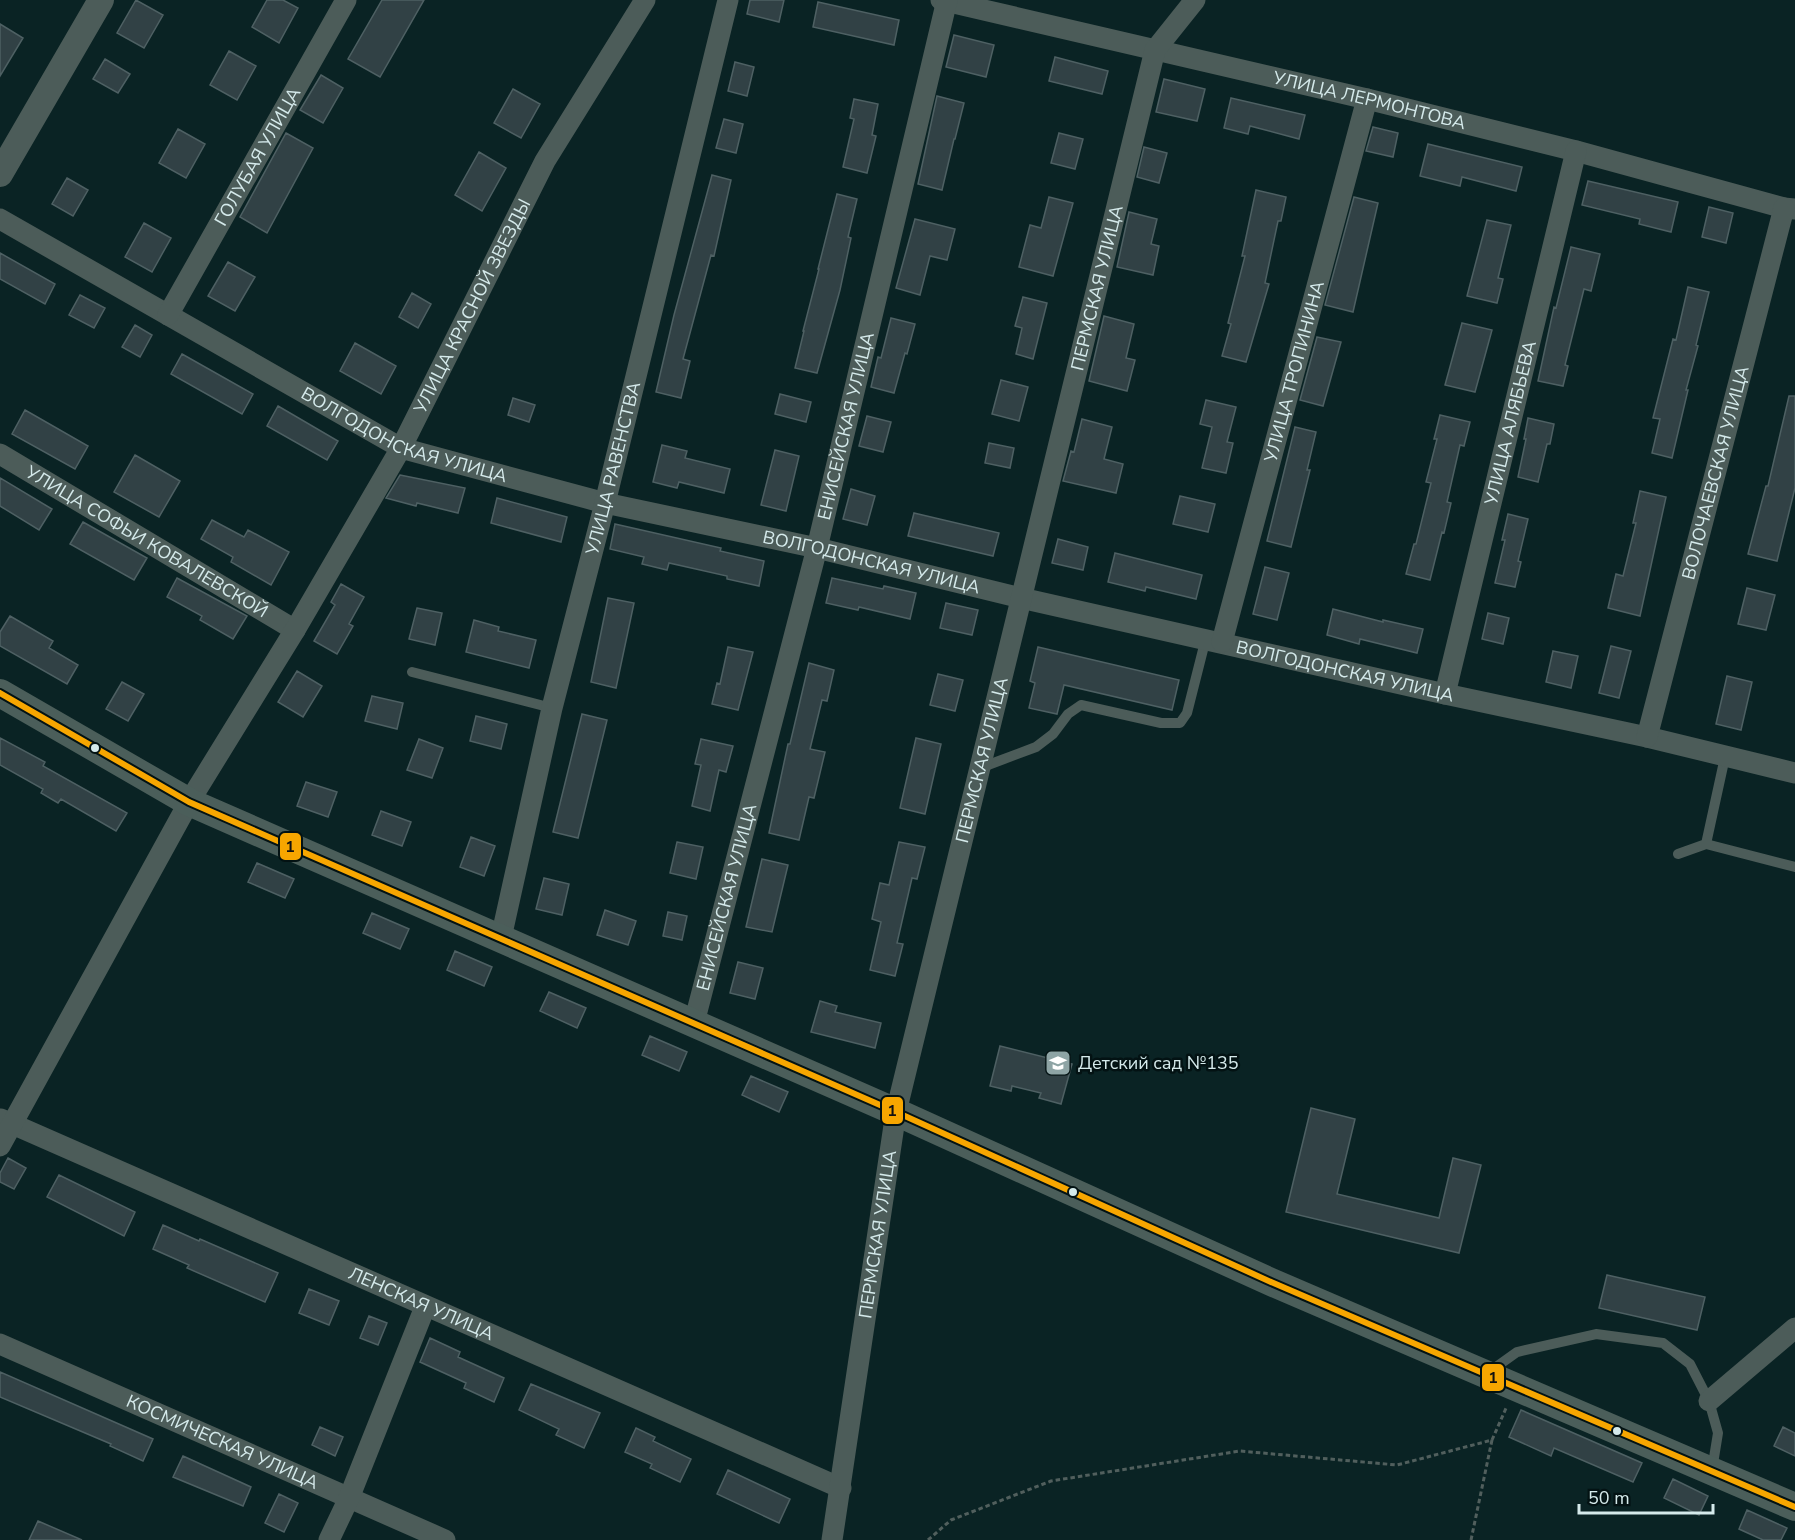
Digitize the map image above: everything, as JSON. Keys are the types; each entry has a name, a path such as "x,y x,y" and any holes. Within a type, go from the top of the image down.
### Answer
{"main road":[{"path":"0,693 189,802 896,1112 1271,1282 1795,1507"}],"street":[{"path":"0,174 101,0"},
{"name":"ГОЛУБАЯ УЛИЦА","path":"168,315 346,0"},
{"name":"УЛИЦА КРАСНОЙ ЗВЕЗДЫ","path":"0,1146 6,1122 189,802 295,630 401,448 545,161 645,0"},
{"name":"УЛИЦА РАВЕНСТВА","path":"501,938 552,708 605,503 728,0"},
{"name":"УЛИЦА ЛЕРМОНТОВА","path":"945,0 1367,99 1790,208"},
{"name":"ЕНИСЕЙСКАЯ УЛИЦА","path":"694,1023 817,548 945,0"},
{"name":"ПЕРМСКАЯ УЛИЦА","path":"832,1540 896,1112 1155,50 1195,0"},
{"name":"УЛИЦА ТРОПИНИНА","path":"1214,640 1367,99"},
{"name":"УЛИЦА АЛЯБЬЕВА","path":"1445,694 1576,151"},
{"name":"ВОЛОЧАЕВСКАЯ УЛИЦА","path":"1647,736 1790,208"},
{"name":"ВОЛГОДОНСКАЯ УЛИЦА","path":"0,219 401,448 605,503 817,548 1021,598 1445,694 1647,736 1795,773"},
{"name":"УЛИЦА СОФЬИ КОВАЛЕВСКОЙ","path":"0,454 295,630"},
{"name":"ЛЕНСКАЯ УЛИЦА","path":"6,1122 841,1488"},
{"path":"329,1540 350,1498 425,1306"},
{"path":"1709,1401 1795,1328"},
{"name":"КОСМИЧЕСКАЯ УЛИЦА","path":"0,1344 445,1540"}],"lane":[{"path":"980,768 1036,747 1053,734 1068,714 1081,705 1161,723 1180,723 1187,713 1214,640"},
{"path":"412,672 552,708"},
{"path":"1706,844 1725,757"},
{"path":"1678,854 1706,844 1795,867"},
{"path":"1487,1374 1517,1352 1596,1334 1663,1343 1690,1364 1709,1401 1718,1433 1712,1470"}],"path":[{"path":"1471,1540 1492,1440 1515,1386"},
{"path":"928,1540 951,1520 1051,1481 1240,1450 1397,1465 1492,1440"}],"building":[{"path":"136,0 163,15 144,48 117,33"},
{"path":"267,0 283,0 298,8 279,43 252,27"},
{"path":"382,0 424,0 380,77 348,59"},
{"path":"750,0 784,0 779,22 747,14"},
{"path":"818,2 899,20 894,45 813,27"},
{"path":"0,24 23,38 0,76"},
{"path":"954,35 994,45 986,77 946,67"},
{"path":"229,51 256,66 237,100 210,85"},
{"path":"1055,57 1108,71 1102,94 1049,81"},
{"path":"105,59 130,74 118,93 93,79"},
{"path":"735,62 754,67 747,96 728,91"},
{"path":"321,75 343,88 323,123 300,110"},
{"path":"1164,79 1205,89 1197,121 1156,112"},
{"path":"513,89 540,104 521,138 494,123"},
{"path":"937,96 964,103 942,190 918,184"},
{"path":"1231,98 1305,115 1299,139 1250,126 1248,134 1224,128"},
{"path":"854,99 878,104 872,135 876,136 867,173 843,167 854,119 850,118"},
{"path":"724,119 743,124 736,153 716,148"},
{"path":"1373,127 1398,133 1393,157 1366,151"},
{"path":"178,129 205,144 186,178 159,163"},
{"path":"286,133 313,148 267,233 240,217"},
{"path":"1059,133 1083,139 1075,169 1051,163"},
{"path":"1428,144 1522,167 1516,191 1462,177 1460,186 1420,176"},
{"path":"1144,147 1167,153 1159,183 1137,177"},
{"path":"479,152 506,168 482,211 455,195"},
{"path":"712,175 731,180 714,256 711,255 683,359 690,361 681,398 656,392 674,315"},
{"path":"67,178 88,190 73,216 52,204"},
{"path":"1588,181 1678,202 1671,232 1639,224 1640,219 1582,205"},
{"path":"1256,190 1286,197 1281,221 1278,221 1265,283 1269,284 1246,362 1222,356 1245,256 1242,256"},
{"path":"837,194 857,199 848,237 851,238 840,290 817,373 795,368"},
{"path":"1049,197 1073,203 1053,276 1019,267 1030,225 1041,228"},
{"path":"1354,197 1378,203 1353,312 1325,305"},
{"path":"1709,207 1733,213 1726,243 1702,237"},
{"path":"1129,212 1157,219 1151,244 1159,246 1153,275 1117,267"},
{"path":"915,219 955,229 947,260 930,256 920,295 896,288"},
{"path":"1487,220 1511,225 1498,278 1503,279 1497,303 1467,296"},
{"path":"144,223 171,238 152,272 125,257"},
{"path":"1571,247 1600,254 1591,291 1584,289 1565,365 1568,366 1563,386 1538,381 1554,307 1556,308"},
{"path":"0,253 55,284 45,304 0,279"},
{"path":"228,262 255,277 235,311 208,296"},
{"path":"1688,287 1709,292 1672,458 1652,453 1660,419 1653,418 1673,339 1676,340"},
{"path":"412,293 431,304 418,328 399,317"},
{"path":"80,295 105,308 94,328 69,315"},
{"path":"1023,297 1047,303 1033,359 1016,354 1022,328 1015,326"},
{"path":"1104,316 1134,324 1126,358 1135,360 1127,391 1089,381"},
{"path":"891,318 915,324 894,393 871,387"},
{"path":"1462,323 1492,330 1475,392 1445,385"},
{"path":"135,325 152,335 140,357 122,347"},
{"path":"1317,337 1341,342 1323,406 1300,400"},
{"path":"355,343 396,366 381,394 340,371"},
{"path":"182,354 253,394 242,414 171,374"},
{"path":"1001,380 1028,387 1019,421 992,414"},
{"path":"780,394 811,402 806,422 775,414"},
{"path":"1789,396 1795,396 1795,488 1777,561 1748,554 1766,486 1768,486"},
{"path":"513,398 535,405 529,422 508,415"},
{"path":"1206,400 1236,407 1227,442 1233,443 1226,473 1202,468 1212,427 1200,424"},
{"path":"278,406 338,441 327,460 267,426"},
{"path":"25,410 88,446 75,469 12,434"},
{"path":"1440,415 1470,422 1464,446 1460,445 1447,502 1451,503 1430,580 1406,574 1431,483 1426,482 1437,439 1434,439"},
{"path":"867,416 891,422 883,452 859,446"},
{"path":"1528,418 1554,424 1538,482 1518,477"},
{"path":"1082,419 1112,427 1104,459 1123,464 1116,493 1063,481 1071,451 1074,452"},
{"path":"1295,427 1316,432 1307,470 1310,470 1291,547 1267,541"},
{"path":"989,443 1014,448 1010,468 985,463"},
{"path":"662,445 687,451 685,458 730,469 724,493 679,482 677,488 653,482"},
{"path":"775,450 799,456 786,511 761,505"},
{"path":"135,455 180,481 159,517 114,492"},
{"path":"400,475 465,488 458,513 386,498"},
{"path":"0,478 52,509 39,530 0,506"},
{"path":"851,489 875,496 867,525 843,519"},
{"path":"1640,491 1666,497 1640,616 1608,608 1616,574 1623,576 1636,523 1633,523"},
{"path":"1180,496 1215,504 1208,532 1173,524"},
{"path":"497,498 567,517 561,542 491,523"},
{"path":"914,513 999,533 993,556 908,536"},
{"path":"1508,514 1528,519 1518,561 1521,562 1515,587 1495,583 1505,540 1502,540"},
{"path":"212,520 244,537 248,530 289,552 271,585 231,562 233,557 201,539"},
{"path":"83,522 147,558 134,580 70,544"},
{"path":"615,524 721,548 720,551 764,561 759,586 669,563 667,570 642,564 644,557 610,549"},
{"path":"1058,539 1088,547 1083,570 1052,563"},
{"path":"1115,553 1202,575 1196,599 1146,587 1145,591 1108,582"},
{"path":"1265,567 1289,573 1277,620 1253,614"},
{"path":"177,578 247,616 233,639 200,620 202,616 167,597"},
{"path":"832,578 883,589 884,586 916,593 910,619 859,607 858,610 826,603"},
{"path":"341,584 364,597 349,624 353,626 337,654 314,641 335,605 331,602"},
{"path":"1747,588 1775,595 1766,630 1738,624"},
{"path":"608,598 634,603 616,688 591,682"},
{"path":"946,603 978,610 972,635 940,628"},
{"path":"417,608 442,613 435,645 409,639"},
{"path":"1333,609 1383,622 1383,620 1423,629 1417,653 1360,639 1359,644 1327,635"},
{"path":"1488,613 1509,618 1503,644 1482,639"},
{"path":"10,616 53,641 49,648 78,665 67,684 0,646 0,632"},
{"path":"474,620 499,627 498,631 536,640 529,668 466,652"},
{"path":"1611,646 1631,651 1619,698 1599,693"},
{"path":"728,647 753,652 738,710 712,704 717,683 720,684"},
{"path":"1038,647 1179,680 1172,710 1064,685 1057,714 1029,708 1035,683 1030,681"},
{"path":"1553,651 1578,656 1571,688 1546,682"},
{"path":"809,663 834,670 827,701 822,700 810,749 825,752 814,798 809,797 799,840 769,833 788,744 790,744"},
{"path":"297,671 322,686 303,717 278,702"},
{"path":"938,674 963,680 955,711 930,705"},
{"path":"1727,676 1752,682 1741,730 1716,724"},
{"path":"122,682 144,694 128,721 106,709"},
{"path":"372,696 403,703 397,729 365,721"},
{"path":"582,714 607,720 578,838 553,832"},
{"path":"476,716 507,724 501,749 470,741"},
{"path":"0,738 45,762 43,766 127,813 116,831 61,799 58,803 41,793 43,789 0,765"},
{"path":"916,738 941,744 925,814 900,808"},
{"path":"419,739 443,748 432,778 407,770"},
{"path":"701,739 733,746 726,772 719,770 710,811 692,806 701,765 695,764"},
{"path":"306,782 337,792 328,817 297,806"},
{"path":"381,811 411,822 402,846 372,835"},
{"path":"471,837 495,846 484,876 460,867"},
{"path":"677,842 703,847 696,879 670,873"},
{"path":"899,842 925,847 917,879 912,878 897,943 903,944 895,976 870,970 881,922 872,919 880,883 889,885"},
{"path":"762,859 788,865 772,932 746,927"},
{"path":"257,863 294,879 285,898 248,882"},
{"path":"544,878 569,884 562,915 536,909"},
{"path":"605,910 636,921 628,945 597,935"},
{"path":"668,912 687,916 682,940 663,936"},
{"path":"372,913 409,929 400,949 363,933"},
{"path":"455,951 492,967 484,986 447,970"},
{"path":"738,962 763,968 755,999 730,993"},
{"path":"549,992 586,1008 577,1028 540,1011"},
{"path":"820,1001 837,1006 835,1012 881,1023 875,1048 811,1032"},
{"path":"650,1036 687,1052 679,1071 642,1055"},
{"path":"1000,1046 1072,1064 1061,1104 1039,1098 1041,1093 1012,1086 1011,1091 990,1086"},
{"path":"751,1076 788,1092 779,1112 742,1095"},
{"path":"1311,1108 1355,1119 1337,1194 1439,1218 1453,1158 1481,1165 1459,1253 1286,1212"},
{"path":"8,1158 26,1168 14,1189 0,1182 0,1173"},
{"path":"59,1175 135,1212 124,1236 47,1197"},
{"path":"163,1225 278,1273 265,1302 187,1268 189,1265 153,1249"},
{"path":"1607,1275 1705,1297 1697,1330 1599,1308"},
{"path":"309,1289 339,1301 329,1325 299,1313"},
{"path":"369,1316 387,1323 378,1345 360,1338"},
{"path":"430,1338 460,1352 458,1357 504,1378 494,1402 464,1388 466,1383 420,1362"},
{"path":"0,1372 153,1439 143,1461 110,1446 111,1444 0,1397"},
{"path":"531,1384 600,1413 584,1448 556,1435 559,1429 519,1410"},
{"path":"1521,1410 1642,1463 1633,1482 1554,1448 1551,1456 1509,1437"},
{"path":"320,1427 343,1437 335,1456 312,1445"},
{"path":"1783,1427 1795,1433 1795,1456 1774,1446"},
{"path":"636,1428 655,1437 653,1441 691,1459 680,1482 650,1468 652,1464 625,1452"},
{"path":"183,1456 251,1487 243,1506 173,1477"},
{"path":"728,1470 790,1499 779,1523 717,1494"},
{"path":"1673,1479 1708,1496 1699,1515 1664,1498"},
{"path":"279,1494 298,1503 284,1532 265,1523"},
{"path":"1747,1510 1787,1528 1781,1540 1763,1540 1739,1529"},
{"path":"38,1521 82,1540 29,1540"}],"transit line":[{"name":"1","path":"0,693 189,802 896,1112 1271,1282 1795,1507"}],"place":[{"name":"Детский сад №135","path":"1058,1063"}]}
